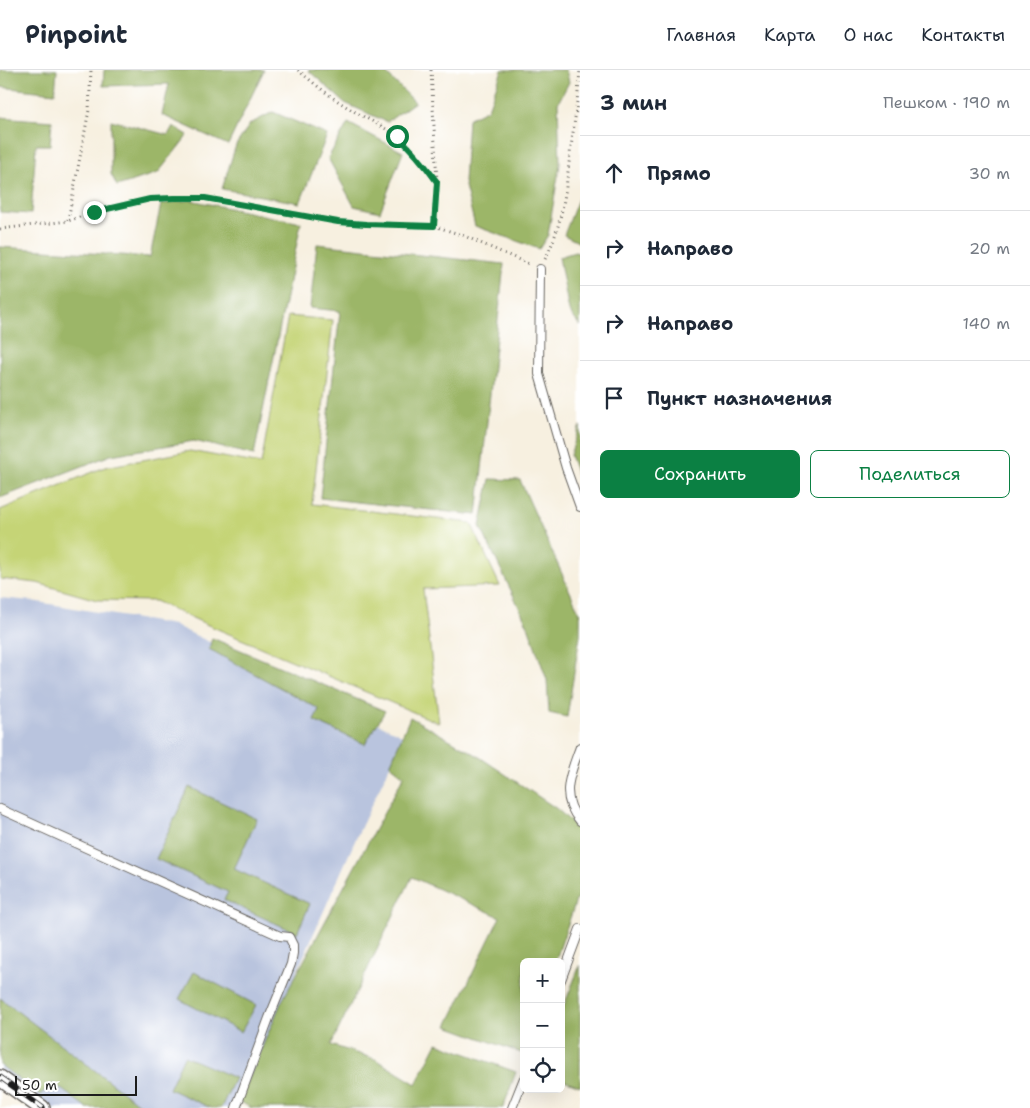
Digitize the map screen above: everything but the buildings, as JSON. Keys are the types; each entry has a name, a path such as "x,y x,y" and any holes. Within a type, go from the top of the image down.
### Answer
{"street":[{"path":"0,1078 42,1108"}],"lane":[{"path":"540,269 539,374 566,468 580,506"},
{"path":"580,747 571,774 568,793 570,806 580,821"},
{"path":"0,809 280,936 289,937 293,945 291,964 236,1108"},
{"path":"565,969 580,929"},
{"path":"512,1108 520,1088"}],"path":[{"path":"68,221 89,110 91,70"},
{"path":"298,70 344,106 397,136 419,157 437,182"},
{"path":"432,70 437,182 434,226"},
{"path":"0,228 68,221 94,212 150,199 205,198 338,222 434,226 462,235 540,269 550,250 557,230 565,196 580,70"}],"shaded area":[{"path":"0,598 32,601 174,625 404,736 362,825 238,1108 47,1108 0,1074"}],"green space":[{"path":"0,70 57,70 55,93 0,87"},
{"path":"104,70 264,70 228,145 162,115 169,84 103,86"},
{"path":"308,70 383,70 415,102 387,122 345,103"},
{"path":"502,70 566,70 569,82 558,103 560,164 548,235 539,249 475,226 464,182 468,119 488,109"},
{"path":"273,112 327,135 300,203 222,189 236,145 250,124"},
{"path":"0,117 52,121 50,145 36,145 31,214 0,212"},
{"path":"111,120 168,135 173,126 188,135 158,173 117,186 111,174"},
{"path":"348,123 403,152 380,212 354,206 328,158"},
{"path":"580,194 580,243 564,235"},
{"path":"190,200 301,223 254,455 194,441 111,455 0,498 0,247 150,257 161,204"},
{"path":"317,244 504,264 477,515 320,498 340,311 310,308"},
{"path":"575,252 580,254 580,326 569,311 559,257"},
{"path":"288,316 333,320 312,504 471,523 500,586 423,589 439,723 155,601 97,600 37,583 0,579 0,510 105,467 190,451 261,464"},
{"path":"580,426 580,483 570,455"},
{"path":"490,479 520,480 580,614 580,635 567,717 549,713 547,680 528,626 480,526"},
{"path":"212,638 385,711 365,744 314,721 319,709 209,649"},
{"path":"410,717 475,754 557,809 580,830 580,889 556,958 520,958 520,1053 447,1026 500,917 412,877 331,1045 375,1059 416,1084 437,1043 516,1072 503,1108 252,1108 239,1102 281,1003 404,776 390,765"},
{"path":"189,787 257,819 234,869 310,904 297,933 224,900 228,892 156,859"},
{"path":"580,965 580,1086 565,1080 565,1003"},
{"path":"194,972 256,1005 241,1032 179,999"},
{"path":"0,998 144,1108 87,1108 53,1083 40,1095 0,1065"},
{"path":"184,1056 235,1078 221,1108 211,1108 169,1089"}],"railway":[{"path":"0,1077 43,1108"}],"route":[{"path":"94,212 150,199 205,198 338,222 434,226 437,182 419,157 397,136"}]}
